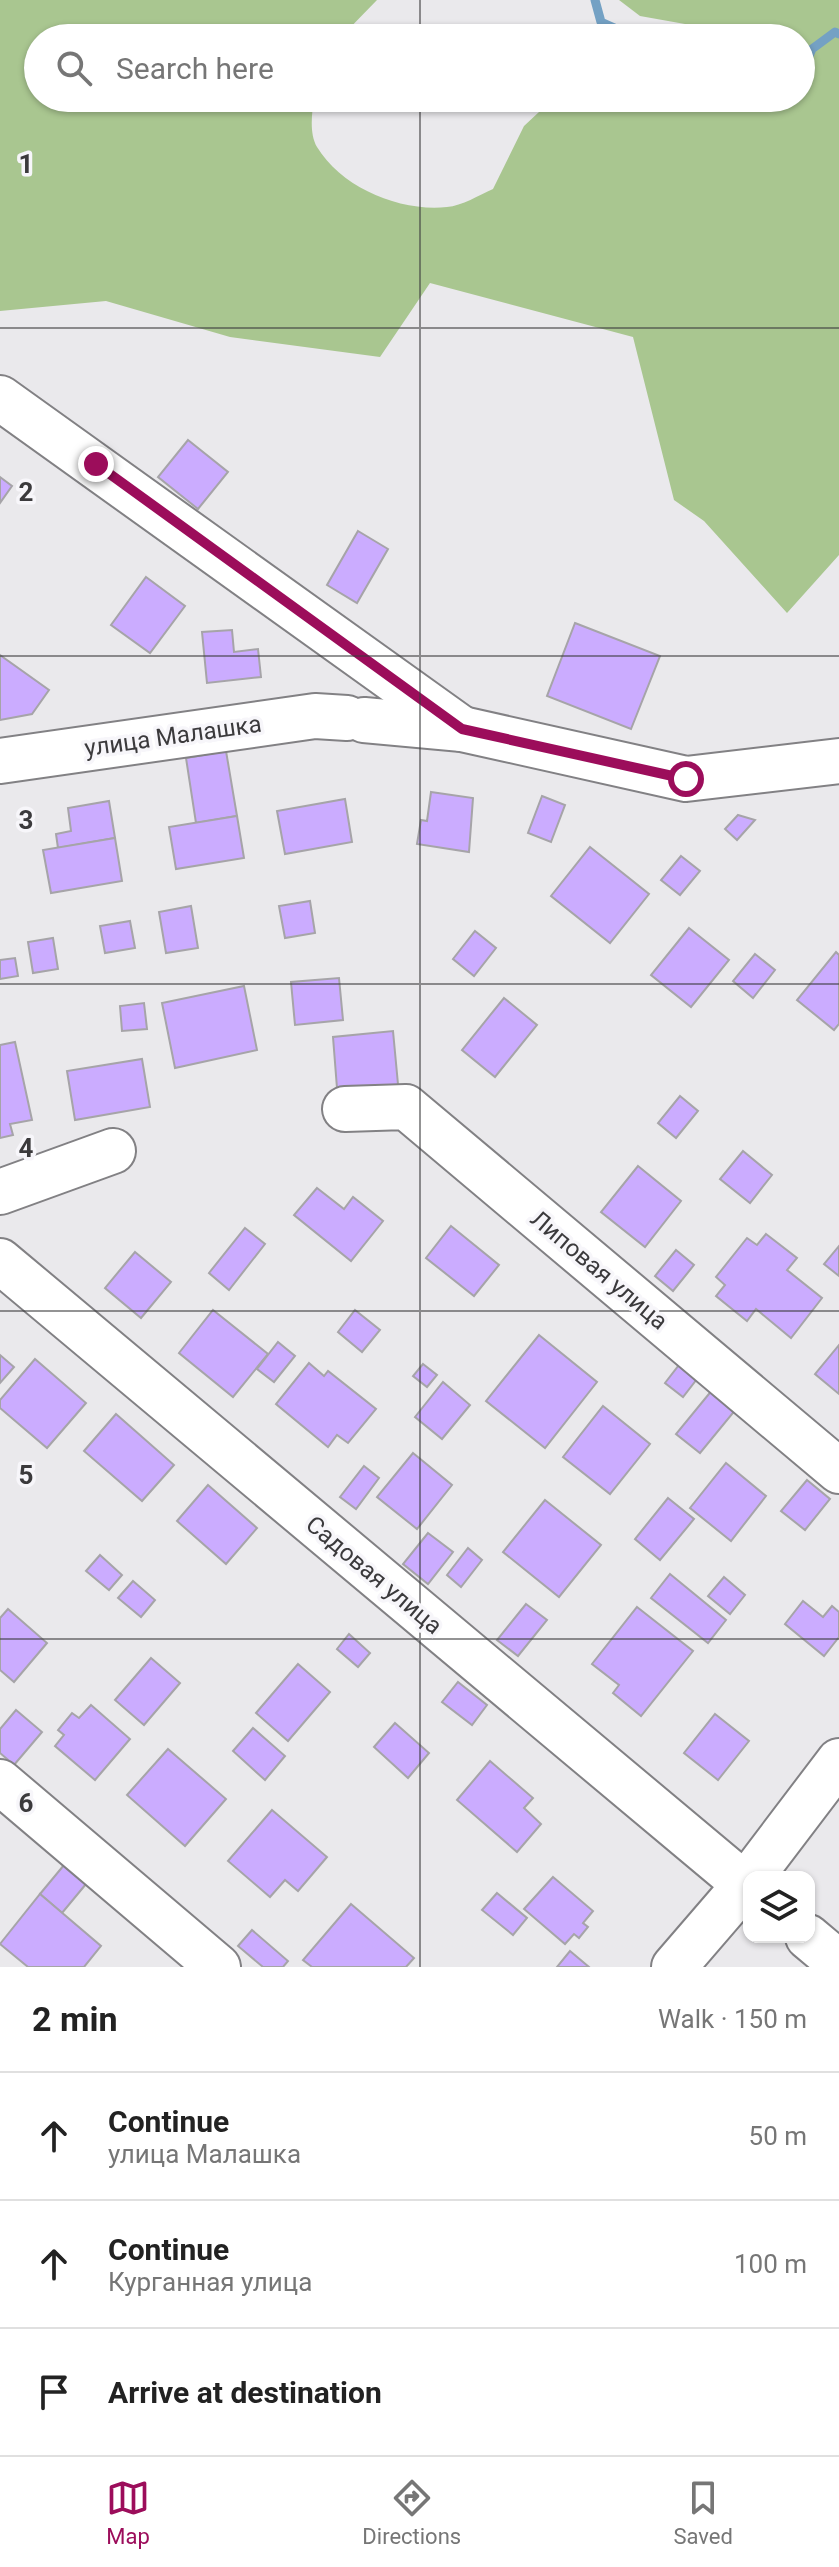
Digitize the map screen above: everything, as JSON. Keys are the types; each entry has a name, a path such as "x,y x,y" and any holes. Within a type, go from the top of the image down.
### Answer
{"street":[{"path":"0,398 462,729"},
{"name":"улица Малашка","path":"0,761 315,716 462,729 686,779 839,761"},
{"name":"Липовая улица","path":"345,1109 406,1107 839,1471"},
{"path":"0,1192 113,1151"},
{"name":"Садовая улица","path":"0,1261 743,1878"},
{"path":"756,1871 839,1761"},
{"path":"0,1782 218,1967"},
{"path":"674,1967 743,1888"},
{"path":"815,1943 839,1963"}],"green space":[{"path":"0,0 377,0 354,24 24,24 24,112 313,112 314,141 328,162 341,174 392,201 429,208 459,205 493,189 524,126 539,112 815,112 815,24 685,24 640,16 619,0 839,0 839,555 787,613 704,521 674,500 633,337 430,283 380,357 230,337 106,301 0,311"}],"building":[{"path":"188,440 228,472 198,509 158,477"},
{"path":"0,477 12,486 0,503"},
{"path":"358,531 388,549 357,603 327,585"},
{"path":"146,577 185,606 150,653 111,625"},
{"path":"575,623 660,656 631,729 547,696"},
{"path":"232,630 234,652 258,649 261,677 207,683 202,632"},
{"path":"0,655 49,690 32,714 0,720"},
{"path":"226,751 237,816 196,823 186,758"},
{"path":"431,792 473,798 469,852 417,844 421,820 427,821"},
{"path":"542,796 565,805 551,842 528,833"},
{"path":"345,799 352,842 285,854 277,811"},
{"path":"109,801 115,838 58,848 56,834 71,831 68,808"},
{"path":"738,815 755,820 737,840 725,829"},
{"path":"237,816 244,858 176,869 169,827"},
{"path":"115,838 122,881 51,893 43,850"},
{"path":"590,847 649,894 610,943 551,896"},
{"path":"681,856 700,871 680,895 661,880"},
{"path":"310,901 315,933 285,938 279,906"},
{"path":"191,906 198,948 166,953 159,912"},
{"path":"130,921 135,948 105,953 100,926"},
{"path":"689,928 729,960 691,1007 651,975"},
{"path":"475,931 496,948 474,976 453,959"},
{"path":"53,938 58,969 33,973 28,942"},
{"path":"836,952 839,955 839,1024 834,1030 797,1000"},
{"path":"755,954 775,970 753,998 733,981"},
{"path":"15,958 18,976 0,979 0,960"},
{"path":"339,978 343,1020 295,1025 291,982"},
{"path":"244,986 257,1050 175,1068 162,1003"},
{"path":"504,998 537,1025 495,1077 462,1050"},
{"path":"144,1003 147,1029 122,1031 120,1006"},
{"path":"393,1031 399,1095 338,1101 333,1037"},
{"path":"15,1042 32,1120 10,1124 13,1135 0,1138 0,1045"},
{"path":"142,1059 150,1107 75,1120 67,1071"},
{"path":"680,1096 698,1111 676,1138 658,1123"},
{"path":"743,1151 772,1175 750,1203 720,1179"},
{"path":"638,1166 681,1201 645,1247 601,1212"},
{"path":"317,1188 344,1209 353,1197 383,1221 351,1261 294,1215"},
{"path":"451,1226 499,1265 474,1296 426,1258"},
{"path":"245,1228 265,1244 229,1290 209,1273"},
{"path":"766,1234 797,1258 787,1270 822,1298 791,1338 756,1309 747,1321 716,1296 725,1285 716,1277 747,1238 757,1245"},
{"path":"839,1246 839,1276 824,1264"},
{"path":"676,1250 694,1265 673,1291 655,1276"},
{"path":"135,1252 171,1282 141,1318 105,1288"},
{"path":"213,1310 268,1354 233,1397 179,1353"},
{"path":"355,1310 380,1330 362,1352 338,1332"},
{"path":"539,1335 597,1382 545,1448 486,1401"},
{"path":"278,1342 295,1356 274,1382 257,1369"},
{"path":"839,1345 839,1394 815,1374"},
{"path":"0,1355 14,1367 0,1383"},
{"path":"35,1359 86,1403 47,1448 0,1408 0,1400"},
{"path":"309,1363 324,1376 328,1371 376,1409 348,1443 337,1435 328,1447 276,1404"},
{"path":"423,1364 437,1375 427,1387 413,1376"},
{"path":"679,1365 697,1379 683,1397 665,1383"},
{"path":"443,1382 470,1405 442,1439 415,1417"},
{"path":"713,1389 737,1408 700,1453 676,1434"},
{"path":"603,1406 650,1444 610,1494 563,1457"},
{"path":"116,1414 174,1465 142,1501 84,1451"},
{"path":"413,1453 452,1485 417,1529 377,1497"},
{"path":"726,1463 766,1496 731,1541 690,1508"},
{"path":"364,1466 379,1478 356,1509 340,1497"},
{"path":"807,1480 830,1499 805,1530 781,1511"},
{"path":"208,1485 257,1528 226,1564 177,1521"},
{"path":"668,1498 694,1519 660,1560 635,1539"},
{"path":"545,1500 601,1545 559,1597 503,1552"},
{"path":"428,1533 453,1552 428,1584 403,1564"},
{"path":"468,1548 482,1560 461,1587 447,1575"},
{"path":"100,1555 122,1575 109,1590 86,1571"},
{"path":"670,1574 726,1620 708,1643 651,1598"},
{"path":"724,1577 745,1595 730,1614 708,1596"},
{"path":"133,1581 155,1600 141,1617 118,1598"},
{"path":"803,1601 823,1617 832,1606 839,1612 839,1637 824,1656 785,1624"},
{"path":"526,1604 547,1620 518,1656 497,1640"},
{"path":"637,1607 693,1651 641,1716 613,1693 619,1685 592,1664"},
{"path":"8,1609 47,1643 14,1682 0,1670 0,1618"},
{"path":"349,1634 370,1653 358,1667 337,1649"},
{"path":"151,1658 180,1683 144,1725 115,1700"},
{"path":"298,1664 330,1692 288,1741 256,1713"},
{"path":"458,1682 487,1705 472,1725 442,1702"},
{"path":"91,1705 130,1739 95,1780 55,1746 64,1735 58,1730 72,1713 79,1718"},
{"path":"16,1710 42,1732 14,1765 0,1753 0,1729"},
{"path":"715,1714 749,1741 718,1780 684,1753"},
{"path":"395,1723 429,1753 408,1778 374,1747"},
{"path":"253,1728 285,1756 265,1780 233,1751"},
{"path":"168,1749 226,1799 185,1846 127,1795"},
{"path":"490,1761 533,1798 524,1808 541,1824 517,1852 457,1800"},
{"path":"272,1810 327,1857 298,1891 285,1880 270,1897 228,1861"},
{"path":"64,1865 86,1884 62,1913 40,1894"},
{"path":"553,1877 593,1911 583,1923 588,1927 579,1938 574,1934 565,1944 524,1909"},
{"path":"497,1893 527,1918 513,1935 482,1910"},
{"path":"40,1894 101,1946 84,1967 28,1967 0,1944"},
{"path":"351,1904 414,1958 406,1967 312,1967 303,1960"},
{"path":"252,1930 288,1961 283,1967 263,1967 238,1946"},
{"path":"570,1951 589,1967 557,1967"}],"waterway":[{"path":"595,0 601,22 606,24"},
{"path":"815,47 835,32 839,34"}],"route":[{"path":"96,464 462,729 686,779"}]}
